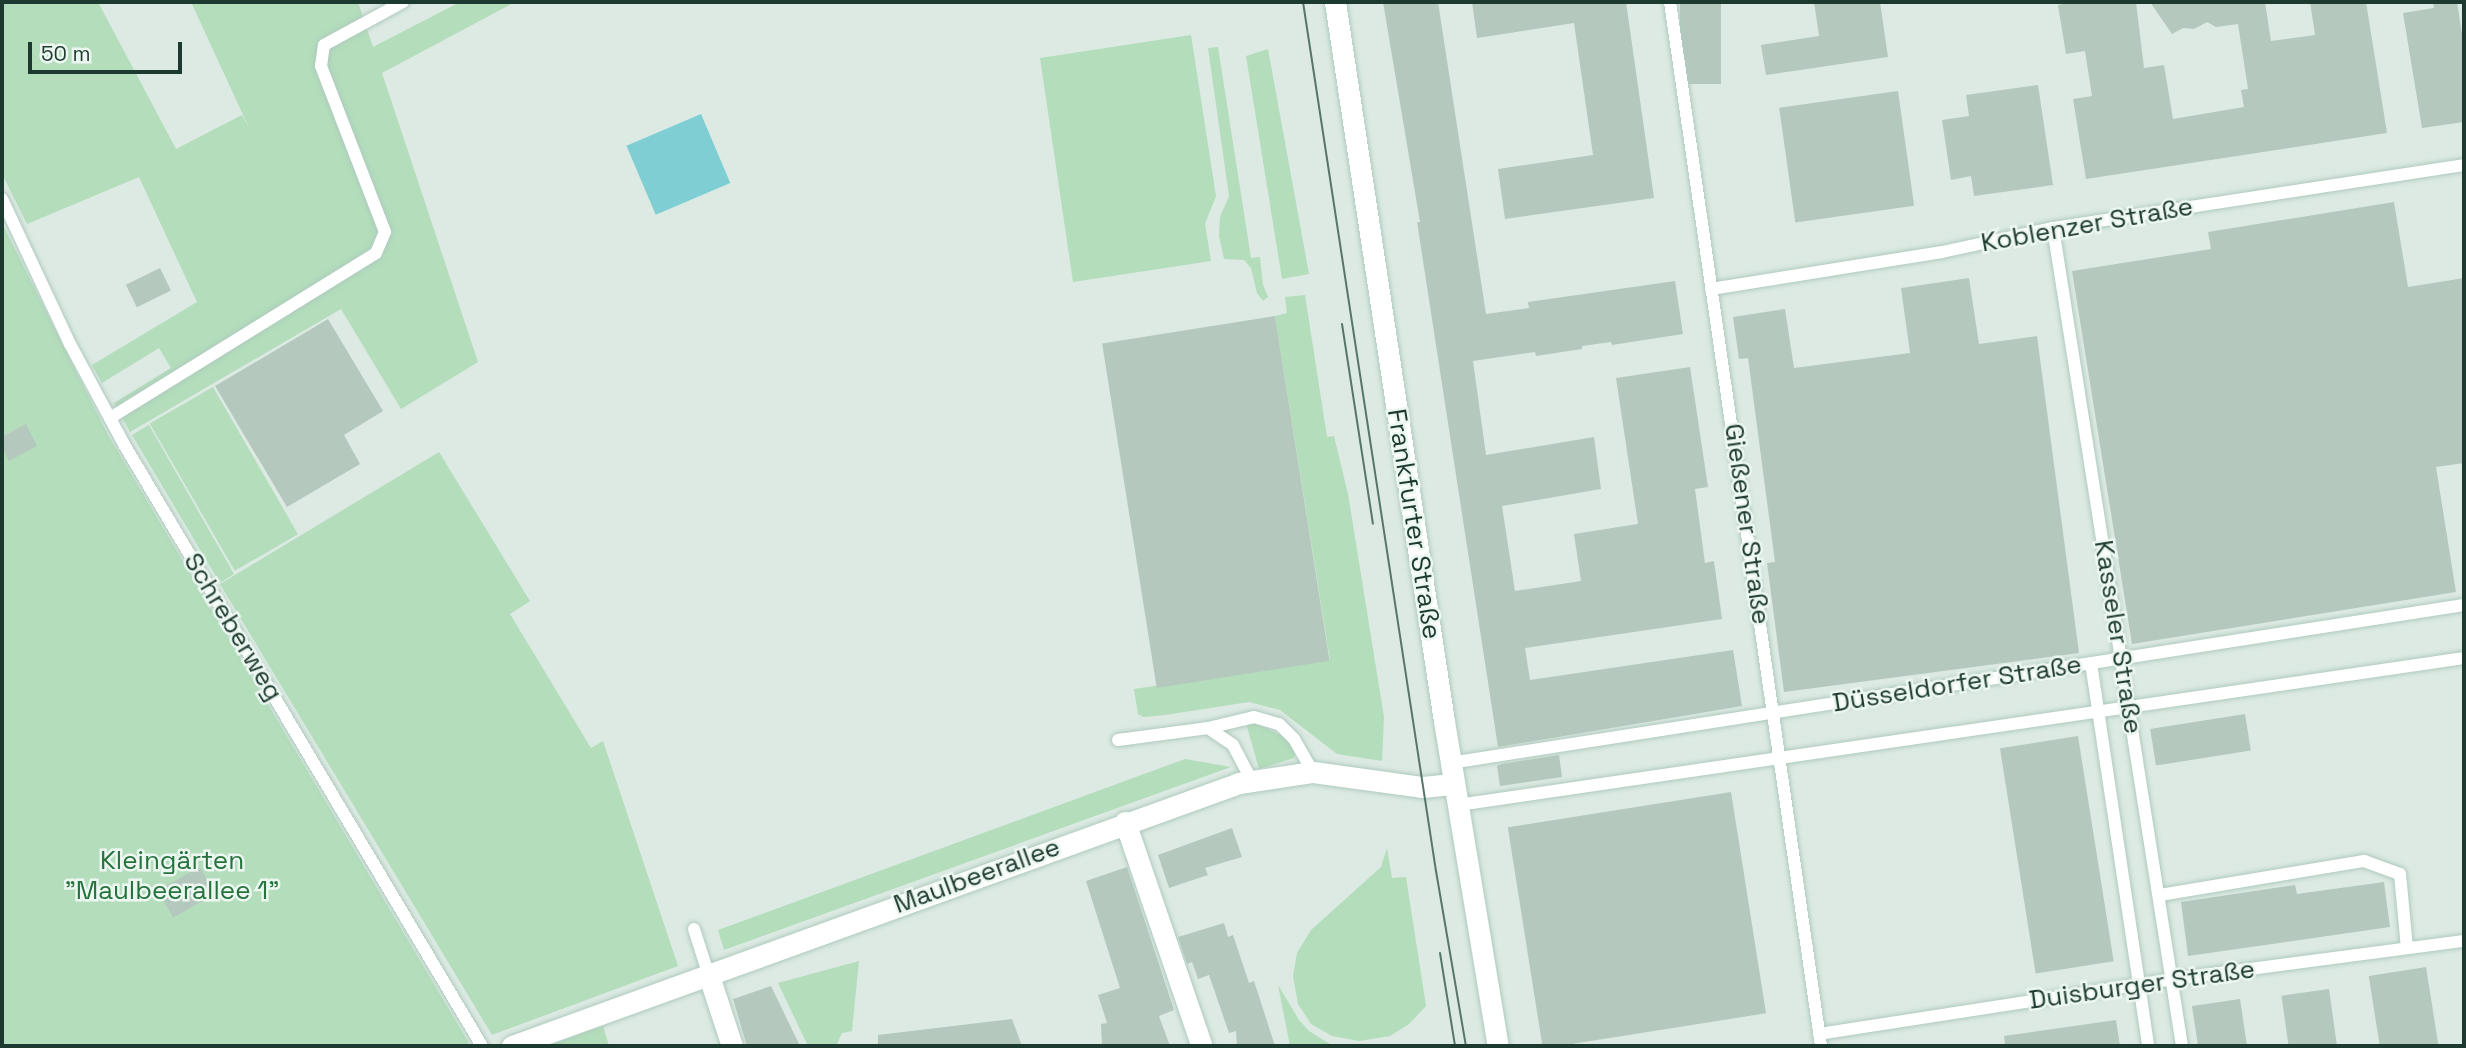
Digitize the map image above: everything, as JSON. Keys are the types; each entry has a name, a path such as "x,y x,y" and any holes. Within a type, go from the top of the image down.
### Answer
{"street":[{"name":"Frankfurter Straße","path":"1335,2 1450,763 1497,1046"},
{"name":"Maulbeerallee","path":"512,1046 1125,822 1252,781 1313,772 1423,787 1454,784"},
{"path":"1125,822 1201,1044"},
{"path":"708,973 732,1046"}],"lane":[{"path":"110,418 376,253 385,232 321,66 324,45 403,2"},
{"name":"Gießener Straße","path":"1670,2 1820,1040"},
{"name":"Koblenzer Straße","path":"1711,289 1942,252 2053,228 2464,165"},
{"name":"Schreberweg","path":"2,199 70,344 110,418 482,1046"},
{"name":"Kasseler Straße","path":"2053,228 2174,979 2182,1046"},
{"name":"Düsseldorfer Straße","path":"1450,763 2464,605"},
{"name":"Düsseldorfer Straße","path":"1458,806 2464,658"},
{"path":"2091,663 2148,1046"},
{"path":"1118,740 1208,728 1254,717 1279,724 1294,739 1313,772"},
{"path":"1208,728 1233,745 1252,781"},
{"path":"2160,895 2364,862 2400,874 2407,948"},
{"path":"694,929 708,973"},
{"name":"Duisburger Straße","path":"1820,1040 2137,984 2464,941"}],"green space":[{"path":"2,2 98,2 176,149 242,115 250,130 191,2 358,2 373,47 460,2 515,2 382,73 478,362 401,409 341,309 130,432 114,403 171,368 159,348 102,383 92,365 197,302 139,177 27,224 2,174"},
{"path":"1191,35 1216,196 1205,224 1211,261 1073,282 1040,58"},
{"path":"1218,47 1251,258 1260,257 1263,285 1268,297 1263,301 1257,293 1251,268 1244,260 1224,259 1219,236 1220,217 1229,196 1208,48"},
{"path":"1268,49 1309,274 1282,279 1246,56"},
{"name":"Kleingärten \"Maulbeerallee 1\"","path":"2,223 108,435 469,1043 461,1046 2,1046"},
{"path":"1305,295 1327,437 1334,436 1348,494 1384,717 1382,761 1337,754 1280,710 1249,702 1165,715 1143,717 1138,714 1134,689 1330,660 1275,316 1287,313 1285,297"},
{"path":"213,387 298,534 235,571 150,424"},
{"path":"149,425 234,574 220,583 132,435"},
{"path":"439,452 530,601 510,614 591,748 603,741 678,966 492,1035 220,584"},
{"path":"1246,723 1260,725 1286,738 1295,751 1294,758 1259,769"},
{"path":"1185,759 1231,767 724,950 718,930"},
{"path":"1387,848 1392,878 1406,877 1426,1006 1409,1024 1390,1036 1359,1041 1332,1036 1311,1024 1298,1004 1293,976 1297,953 1311,930 1381,867"},
{"path":"859,961 852,1031 842,1033 836,1046 808,1046 778,983"},
{"path":"1278,985 1299,1020 1309,1031 1333,1046 1290,1046"},
{"path":"603,1026 609,1046 547,1046"}],"water":[{"path":"701,114 730,183 656,215 626,146"}],"building":[{"path":"1383,2 1438,2 1486,314 1529,308 1528,302 1675,281 1683,334 1612,345 1611,342 1582,346 1582,349 1536,356 1535,352 1473,361 1486,455 1594,437 1601,489 1502,506 1515,591 1581,581 1574,534 1638,524 1616,378 1690,367 1708,487 1695,489 1705,563 1714,561 1722,619 1525,648 1530,680 1733,650 1742,706 1498,747 1417,222 1420,222"},
{"path":"1472,2 1626,2 1654,198 1505,219 1498,169 1593,155 1574,23 1477,38"},
{"path":"1680,2 1721,2 1721,84 1680,84"},
{"path":"1814,2 1880,2 1888,57 1766,75 1761,45 1819,36"},
{"path":"2074,2 2136,2 2144,68 2164,65 2173,119 2244,107 2241,90 2248,89 2238,24 2216,27 2207,22 2194,29 2183,28 2172,34 2150,2 2265,2 2271,41 2315,35 2310,2 2366,2 2387,133 2086,179 2073,99 2092,96 2085,51 2066,54 2058,5"},
{"path":"2433,2 2457,2 2464,47 2464,122 2422,128 2403,13 2434,8"},
{"path":"2038,85 2053,185 1974,196 1971,176 1951,180 1942,120 1969,116 1966,95"},
{"path":"1898,91 1914,206 1795,223 1779,108"},
{"path":"2394,202 2408,287 2464,278 2464,463 2436,467 2456,592 2132,644 2072,271 2211,249 2208,232"},
{"path":"160,268 171,290 137,307 126,285"},
{"path":"1969,278 1979,344 2037,336 2079,653 1784,692 1767,563 1775,562 1748,358 1739,359 1733,317 1785,309 1794,368 1910,353 1901,288"},
{"path":"1275,316 1330,661 1157,688 1102,343"},
{"path":"328,319 383,411 344,435 360,464 287,507 215,386"},
{"path":"26,424 37,446 9,461 2,447 2,437"},
{"path":"2245,714 2251,751 2156,766 2150,729"},
{"path":"2078,736 2114,961 2036,974 2000,748"},
{"path":"1559,755 1562,777 1500,786 1497,766"},
{"path":"1731,792 1766,1013 1559,1046 1542,1046 1508,827"},
{"path":"1232,828 1242,857 1205,868 1208,875 1169,888 1158,855"},
{"path":"200,867 215,894 173,917 158,890"},
{"path":"1127,867 1174,1010 1159,1016 1170,1046 1102,1046 1101,1024 1107,1023 1098,995 1120,988 1086,881"},
{"path":"2384,882 2390,927 2188,956 2181,902 2295,885 2297,894"},
{"path":"1224,923 1228,937 1233,935 1249,983 1254,981 1275,1046 1237,1046 1236,1031 1229,1033 1209,975 1198,979 1192,962 1187,964 1178,937"},
{"path":"2426,967 2439,1046 2380,1046 2369,976"},
{"path":"771,986 800,1046 747,1046 733,999"},
{"path":"2329,989 2337,1046 2289,1046 2281,996"},
{"path":"2240,999 2247,1046 2198,1046 2192,1006"},
{"path":"1012,1019 1022,1046 878,1046 878,1035"},
{"path":"2116,1020 2120,1046 2005,1046 2004,1036"}],"tram line":[{"path":"1303,2 1436,871 1466,1046"},
{"path":"1342,324 1373,524"},
{"path":"1440,953 1455,1046"}]}
